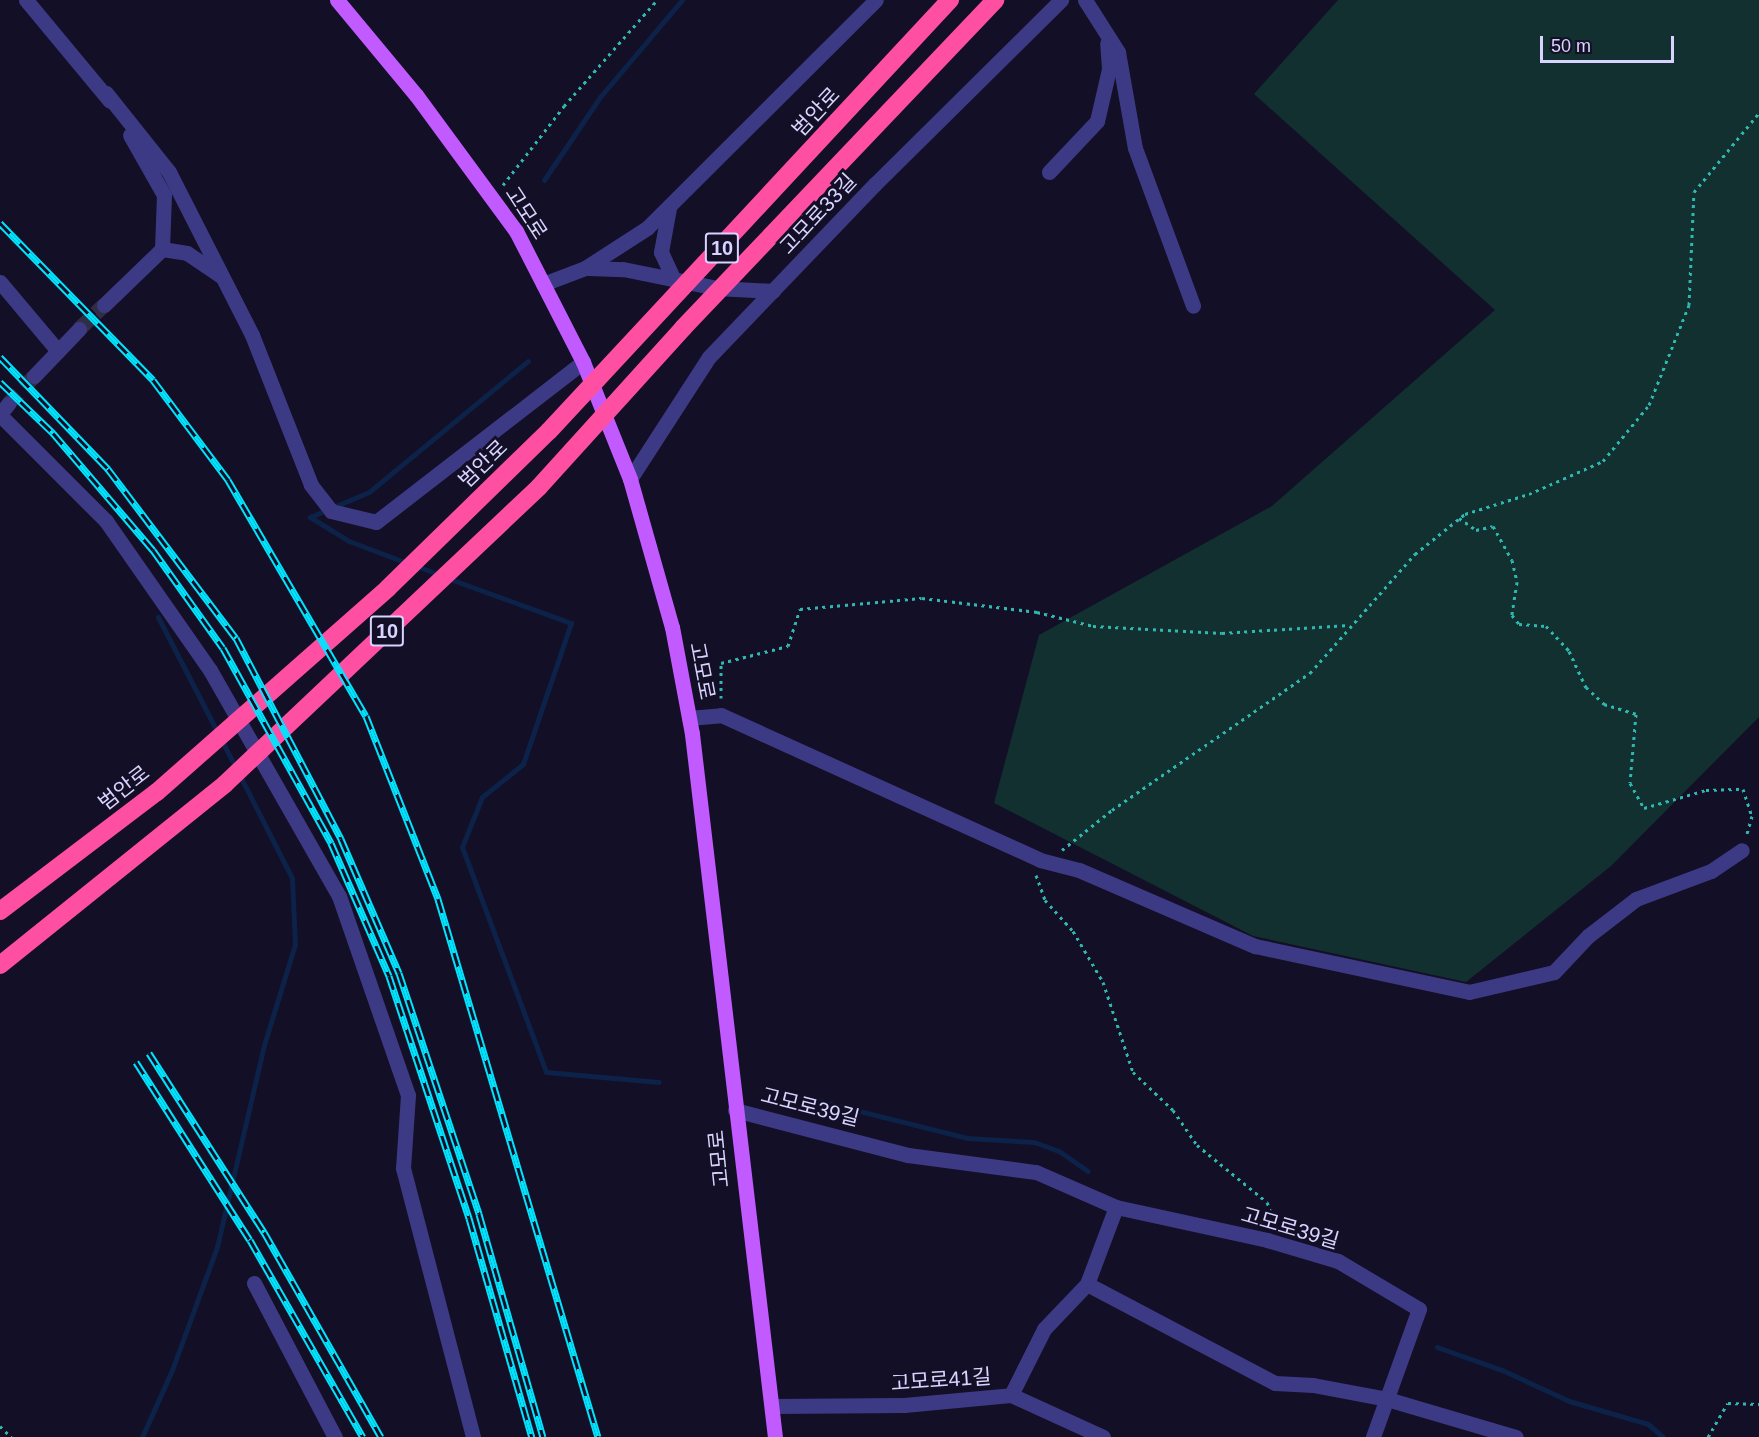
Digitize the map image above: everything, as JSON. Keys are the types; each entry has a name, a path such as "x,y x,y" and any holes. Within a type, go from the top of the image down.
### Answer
{"highway":[{"name":"범안로","path":"0,911 157,792 388,588 549,431 950,0"},
{"name":"10","path":"0,965 179,823 539,487 683,328 995,0"}],"main road":[{"name":"고모로","path":"337,0 416,95 516,231 583,362 630,479 672,627 689,718 775,1437"}],"street":[{"path":"26,0 106,93 169,172 252,336 311,485 331,511 376,522 583,362"},
{"path":"543,284 585,268 629,241 669,208 876,0"},
{"name":"고모로33길","path":"630,479 690,381 773,291 1061,0"},
{"path":"1084,0 1118,52 1135,148 1193,306"},
{"path":"1048,172 1097,122 1109,69 1106,33"},
{"path":"104,305 162,249 164,195 106,93"},
{"path":"669,208 661,252 674,280"},
{"path":"162,249 187,254 224,277"},
{"path":"585,268 623,269 716,288 773,291"},
{"path":"0,282 58,351"},
{"path":"34,376 79,329"},
{"path":"3,411 106,521 210,670 299,820 339,897 408,1095 403,1168 473,1437"},
{"path":"689,718 721,715 1047,862 1079,870 1255,946 1469,992 1554,972 1588,936 1636,899 1711,871 1742,850"},
{"name":"고모로39길","path":"735,1110 908,1155 1036,1172 1116,1207 1267,1240 1338,1262 1419,1309 1387,1399"},
{"path":"1011,1395 1044,1329 1087,1284 1116,1207"},
{"path":"254,1283 335,1437"},
{"path":"1087,1284 1275,1383 1313,1385 1387,1399 1516,1437"},
{"name":"고모로41길","path":"772,1406 904,1405 1011,1395 1103,1437"},
{"path":"1373,1437 1387,1399"}],"path":[{"path":"492,199 564,106 657,0"},
{"path":"1267,1240 1276,1226 1267,1202 1197,1145 1173,1110 1133,1072 1103,982 1073,931 1045,900 1034,867 1047,862 1112,810 1310,673 1415,554 1460,518 1529,494 1603,461 1648,405 1689,305 1694,192 1759,112"},
{"path":"1460,518 1476,530 1493,526 1512,560 1517,582 1512,615 1519,624 1546,626 1569,651 1586,687 1604,704 1636,714 1630,783 1644,808 1706,790 1743,789 1752,816 1742,850"},
{"path":"721,715 721,663 788,646 800,609 922,598 1037,612 1093,626 1222,633 1351,625"},
{"path":"1708,1437 1728,1403 1759,1404"},
{"path":"0,1426 11,1437"}],"green space":[{"path":"1338,0 1759,0 1759,717 1611,866 1466,982 1253,936 994,803 1039,635 1272,506 1495,310 1254,94"}],"waterway":[{"path":"544,180 600,97 682,0"},
{"path":"310,517 369,492 528,361"},
{"path":"310,517 349,541 407,563"},
{"path":"416,566 441,575"},
{"path":"450,579 571,623 523,764 482,797 462,847 546,1072 659,1082"},
{"path":"158,617 236,768"},
{"path":"142,1437 172,1370 217,1247 264,1045 295,944 292,878 240,776"},
{"path":"771,1089 968,1138 1034,1142 1059,1151 1088,1171"},
{"path":"1437,1347 1502,1370 1569,1401 1648,1424 1663,1437"}],"tunnel":[{"path":"79,329 104,305"},
{"path":"8,404 34,376"}],"railway":[{"path":"0,223 153,380 228,480 366,716 438,899 598,1437"},
{"path":"0,357 108,469 236,638 341,839 399,973 479,1214 543,1437"},
{"path":"0,382 53,433 153,550 223,648 331,843 389,976 469,1218 532,1437"},
{"path":"149,1053 264,1232 381,1437"},
{"path":"136,1062 250,1240 363,1437"}]}
